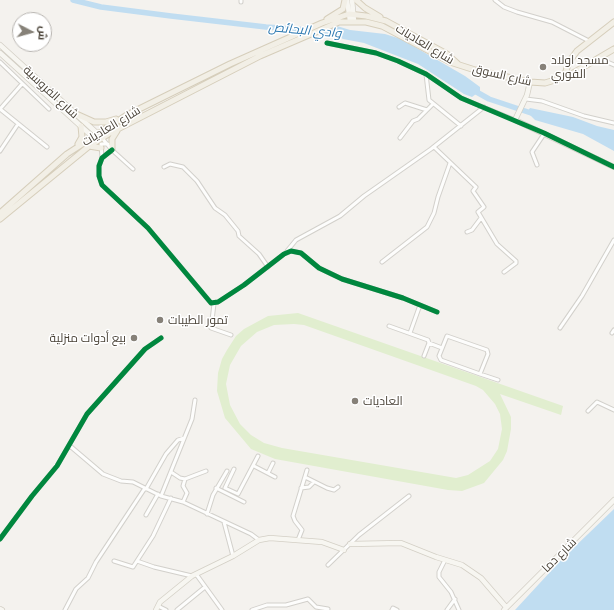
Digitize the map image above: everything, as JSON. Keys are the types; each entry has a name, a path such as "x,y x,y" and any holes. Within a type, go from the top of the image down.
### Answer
{"main road":[{"path":"322,23 343,9 346,0"},
{"path":"356,0 365,8 386,21"},
{"name":"شارع العاديات","path":"0,213 77,146 127,115 273,44 322,23 352,14 386,21 447,54 458,64"},
{"name":"شارع العاديات","path":"0,219 88,146 100,144 102,138 120,127 286,44 339,22 366,22 382,26 450,62 458,64"},
{"path":"559,80 565,74 569,62 577,51 614,22"},
{"path":"559,80 614,49"},
{"path":"569,62 572,67 580,69"},
{"name":"شارع السوق","path":"458,64 476,70 530,82 545,83 559,80"},
{"path":"74,113 99,123 127,115"},
{"path":"77,146 82,137 81,126"},
{"path":"112,150 112,136 120,127"},
{"path":"88,146 100,144"}],"street":[{"path":"346,0 352,14"},
{"path":"352,0 352,21"},
{"path":"495,0 504,7 552,22 589,41"},
{"path":"328,43 376,53 426,74 461,98 544,133 614,167"},
{"name":"شارع الفروسية","path":"0,45 102,138"},
{"name":"شارع الفروسية","path":"0,53 100,144"},
{"path":"598,58 614,65"},
{"path":"0,62 49,109"},
{"path":"426,74 429,100 462,126"},
{"path":"515,120 526,99 530,82"},
{"path":"22,84 0,109 18,124 22,125 47,147"},
{"path":"526,99 542,102 584,116 614,123"},
{"path":"399,107 405,103 427,110"},
{"path":"400,138 413,121 433,104"},
{"path":"231,335 211,328 214,304 268,267 287,251 296,240 340,216 364,196 462,126 484,107"},
{"path":"0,151 18,124"},
{"path":"536,165 532,152 544,133"},
{"path":"102,138 112,150 133,169"},
{"path":"100,144 108,145"},
{"path":"100,144 112,150"},
{"path":"100,144 102,158 98,171 100,181 105,189 145,224 210,302 214,304"},
{"path":"434,146 476,187 473,191 484,207 478,212 481,218 498,244 516,261 516,263 504,272"},
{"path":"102,158 112,150"},
{"path":"382,262 427,226 434,213 450,163"},
{"path":"164,167 170,164 183,167 198,182 215,208 225,215 238,231 239,236 259,254 268,267"},
{"path":"467,232 472,230 481,218"},
{"path":"560,328 582,296 614,240"},
{"path":"287,251 300,253 320,268 342,279 437,312"},
{"path":"410,333 420,305"},
{"path":"389,326 428,340 429,343 442,348"},
{"path":"480,374 488,353 486,350 449,335 446,336 439,356 441,360 480,374 498,380"},
{"path":"0,539 32,496 57,466 70,446 87,414 145,349 161,338"},
{"path":"424,356 429,343"},
{"path":"146,515 160,495 171,472 192,419 196,400"},
{"path":"588,411 597,402 614,410"},
{"path":"65,610 76,589 88,578 96,562 145,489 166,454 178,440 184,438"},
{"path":"70,446 103,474 121,481 131,481 145,489 183,502 251,534 259,540"},
{"path":"234,470 225,488 238,494 258,456"},
{"path":"268,473 273,463"},
{"path":"254,466 275,477"},
{"path":"298,540 302,530 294,521 293,516 307,470"},
{"path":"171,472 180,478 185,479 206,471"},
{"path":"207,514 216,488 227,471"},
{"path":"305,477 332,490 338,487"},
{"path":"183,502 187,493 183,486 185,479"},
{"path":"301,488 310,487 314,482"},
{"path":"216,488 244,502"},
{"path":"328,566 350,544 409,496"},
{"path":"114,561 131,568 138,561 153,536 171,498"},
{"name":"شارع دما","path":"505,609 614,500"},
{"path":"224,522 233,556"},
{"path":"166,610 157,608 160,602 194,575 233,556 259,540 270,538 326,542 344,550"},
{"path":"350,544 401,543 444,560 462,565 475,573 505,609"},
{"path":"444,560 439,572 439,577 455,599 459,610"},
{"path":"138,561 150,566 194,575 222,610"},
{"path":"177,610 205,587"},
{"path":"252,610 267,604 286,604 308,599 316,607 328,609"},
{"path":"448,610 455,599"},
{"path":"392,610 393,608 397,610"}],"green space":[{"path":"298,313 563,406 561,415 500,394 511,417 511,429 507,451 503,460 484,483 462,491 448,490 275,459 251,449 225,418 217,391 218,373 222,359 236,336 244,329 268,316","holes":["274,325 304,325 476,386 483,390 495,404 500,414 502,429 498,449 490,461 468,475 456,478 282,448 264,443 251,435 240,424 230,405 226,384 230,365 241,346 257,332"]}],"water":[{"name":"وادي البحائص","path":"337,26 350,30 385,34 401,39 465,76 480,87 480,91 472,97 464,94 418,64 364,43 343,39 336,35 334,30"},
{"path":"530,108 573,117 597,126 614,130 614,151 583,134 535,120 527,112"},
{"path":"614,509 614,610 515,610 562,559"}],"waterway":[{"name":"وادي البحائص","path":"73,0 101,7 171,16 266,27 340,32"},
{"name":"وادي البحائص","path":"473,90 489,99 534,114"}],"cycle path":[{"path":"327,43 376,53 398,61 426,74 461,98 544,133 614,167"},
{"path":"112,150 102,158 99,166 99,176 102,185 148,228 211,303 218,302 244,285 284,254 291,251 301,253 319,268 342,279 403,298 437,312"},
{"path":"0,539 32,496 57,466 87,414 145,349 161,338"}],"place":[{"name":"مسجد اولاد الفوري","path":"543,67"},
{"name":"تمور الطيبات","path":"160,320"},
{"name":"بيع أدوات منزلية","path":"134,338"},
{"name":"العاديات","path":"355,401"}]}
